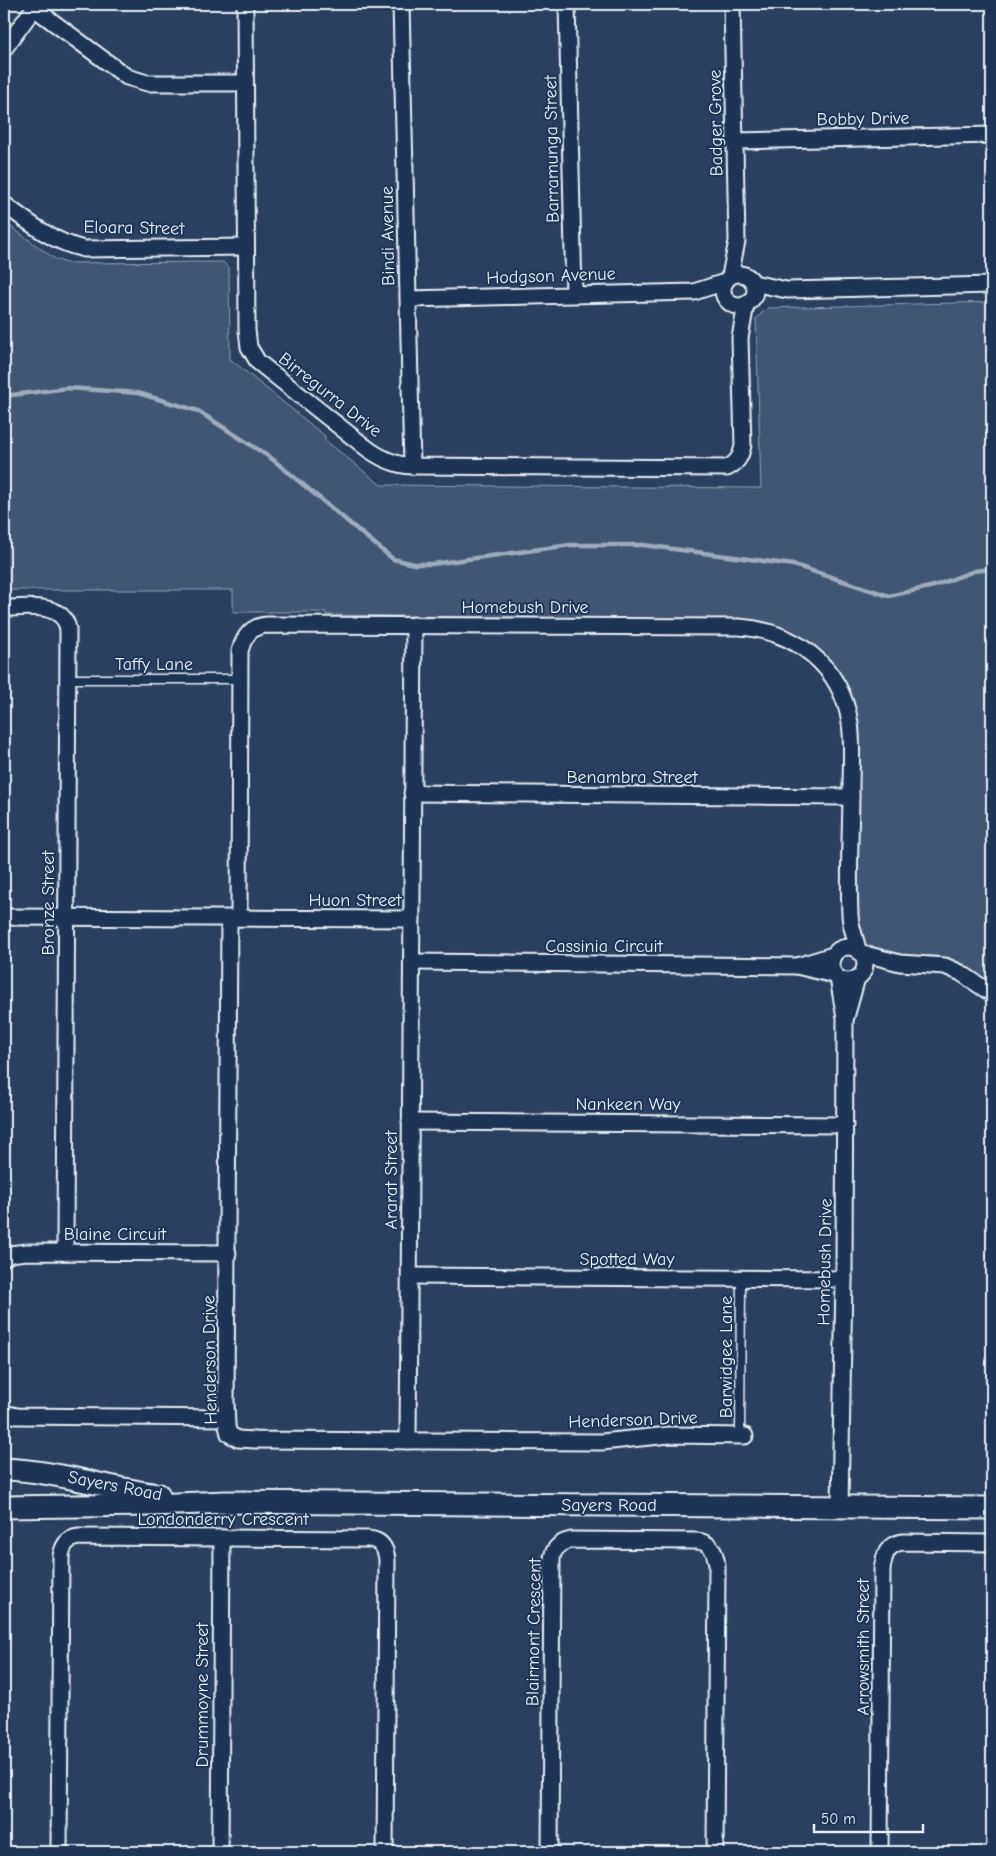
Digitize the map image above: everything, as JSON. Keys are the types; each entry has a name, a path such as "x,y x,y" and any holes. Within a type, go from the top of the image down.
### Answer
{"street":[{"name":"Birregurra Drive","path":"244,4 246,330 249,347 258,362 374,454 398,465 412,466 727,468 737,462 743,446 740,338"},
{"name":"Bindi Avenue","path":"402,4 412,466"},
{"name":"Barramunga Street","path":"567,4 574,294"},
{"name":"Badger Grove","path":"727,279 737,241 732,4"},
{"path":"4,49 36,6 126,77 135,81 147,83 245,82"},
{"name":"Bobby Drive","path":"735,141 992,135"},
{"name":"Eloara Street","path":"4,204 48,235 67,245 84,249 246,248"},
{"name":"Badger Grove","path":"737,241 750,280"},
{"path":"740,338 723,291 727,279 739,274 750,280 787,290 992,285"},
{"name":"Hodgson Avenue","path":"694,292 727,279"},
{"path":"740,338 749,303 755,292 750,280"},
{"path":"728,302 738,306 787,290"},
{"name":"Hodgson Avenue","path":"409,299 694,292 728,302"},
{"name":"Bronze Street","path":"4,608 51,609 62,615 68,629 65,1252"},
{"name":"Homebush Drive","path":"234,918 242,643 249,632 261,625 739,627 775,633 789,639 812,655 828,672 840,690 848,712 851,729 850,916 859,952"},
{"name":"Huon Street","path":"4,917 412,919 414,625"},
{"name":"Benambra Street","path":"412,793 851,797"},
{"name":"Homebush Drive","path":"835,953 850,916"},
{"name":"Henderson Drive","path":"234,918 226,1418 229,1434 244,1440 602,1442 670,1435 742,1436"},
{"name":"Ararat Street","path":"408,1441 412,919"},
{"path":"900,963 846,981 836,976 831,966 835,953 847,947 900,963 945,966 961,973 992,994"},
{"path":"859,952 865,964 859,976"},
{"name":"Cassinia Circuit","path":"797,966 835,953"},
{"name":"Cassinia Circuit","path":"412,962 797,966 836,976"},
{"name":"Homebush Drive","path":"836,976 846,1018 840,1507"},
{"name":"Homebush Drive","path":"846,1018 859,976"},
{"name":"Nankeen Way","path":"410,1122 845,1125"},
{"name":"Blaine Circuit","path":"4,1258 16,1252 228,1254"},
{"name":"Spotted Way","path":"410,1276 844,1279"},
{"path":"4,1413 16,1416 226,1418"},
{"name":"Sayers Road","path":"4,1469 62,1475 157,1495 226,1502"},
{"name":"Sayers Road","path":"4,1507 226,1502 992,1508"},
{"name":"Londonderry Crescent","path":"59,1852 62,1548 70,1540 80,1537 368,1539 377,1541 385,1548 387,1560 385,1852"},
{"name":"Drummoyne Street","path":"220,1852 222,1538"},
{"name":"Blairmont Crescent","path":"550,1852 552,1558 555,1549 562,1543 581,1540 696,1541 706,1543 715,1551 717,1564 715,1852"},
{"name":"Arrowsmith Street","path":"880,1852 882,1570 885,1554 891,1546 903,1542 992,1543"}],"lane":[{"name":"Taffy Lane","path":"68,679 240,680"},
{"name":"Barwidgee Lane","path":"741,1278 742,1436"}],"shaded area":[{"path":"10,226 55,259 67,263 223,262 229,268 230,359 325,436 325,440 381,485 761,488 756,319 767,308 992,302 992,985 950,959 936,956 894,955 866,947 863,944 857,920 858,734 854,711 847,690 825,656 810,643 792,633 771,625 748,620 326,615 326,612 233,612 233,590 4,590 4,235"}],"waterway":[{"path":"4,396 68,388 138,393 198,411 271,458 393,559 414,564 432,564 570,545 643,545 794,565 889,596 934,586 974,571 992,569"}]}
